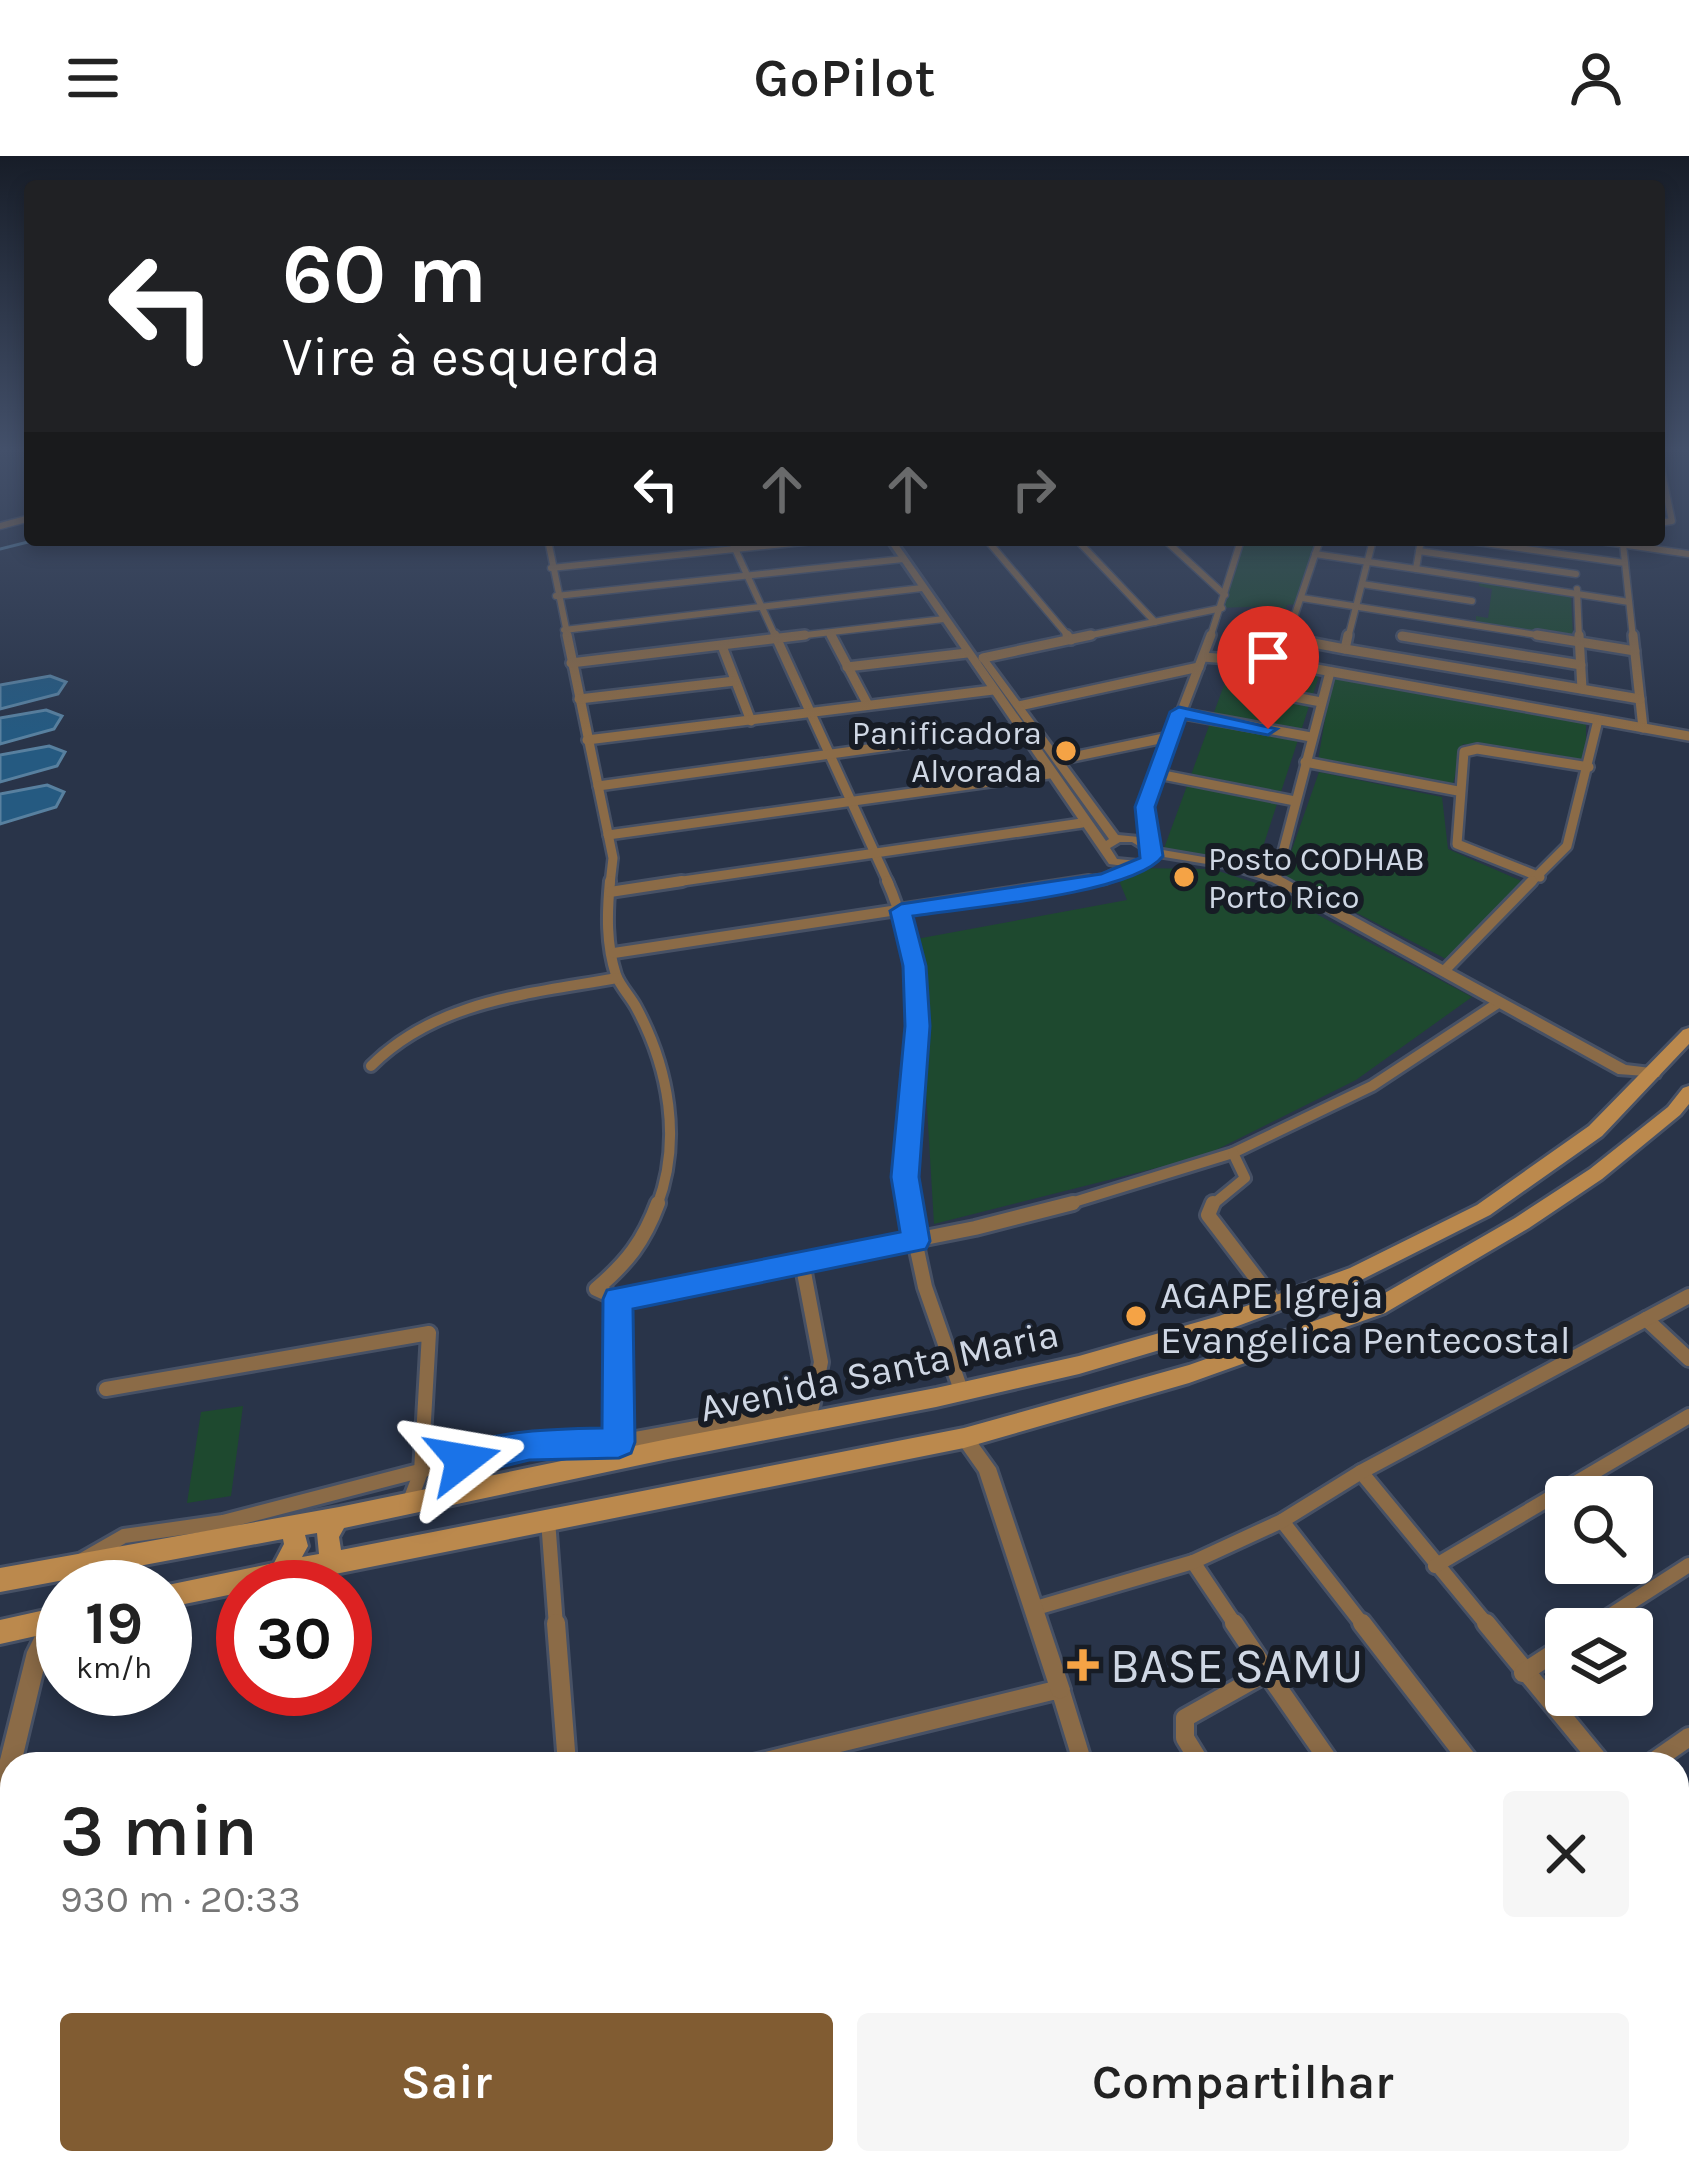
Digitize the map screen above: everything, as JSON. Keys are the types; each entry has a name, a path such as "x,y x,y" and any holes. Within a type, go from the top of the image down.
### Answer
{"main road":[{"name":"Avenida Santa Maria","path":"99,1560 410,1503 619,1451 962,1393 1173,1342 1352,1276 1472,1214 1568,1153 1646,1082 1689,1034"},
{"name":"Avenida Santa Maria","path":"342,1560 964,1438 1189,1373 1378,1307 1522,1223 1596,1174 1685,1104"},
{"path":"1568,1153 1596,1174"},
{"path":"1522,1223 1562,1182 1547,1167"},
{"path":"1173,1342 1189,1373"},
{"path":"332,1560 327,1536 338,1518"},
{"path":"288,1560 302,1524"},
{"name":"Avenida Santa Maria","path":"0,1580 36,1572"}],"street":[{"path":"550,546 556,596 614,868 605,922 617,978 637,1008 655,1050 674,1146 644,1240 627,1263 596,1289 618,1299 916,1241 1104,1195 1233,1153 1372,1086 1498,1003"},
{"path":"551,568 718,546"},
{"path":"734,546 901,911 914,966 917,1026 905,1177 916,1241 962,1393"},
{"path":"898,546 1082,823 1130,866"},
{"path":"900,546 1058,760 1108,848 1105,879"},
{"path":"992,546 1071,640"},
{"path":"1083,546 1155,622"},
{"path":"1172,546 1226,595"},
{"path":"1150,855 1145,807 1222,608 1238,546"},
{"path":"1283,663 1318,546"},
{"path":"1345,649 1372,546"},
{"path":"1416,569 1420,546"},
{"path":"1507,546 1625,563"},
{"path":"1623,546 1643,728"},
{"path":"1636,546 1689,554"},
{"path":"1662,546 1663,550"},
{"path":"1419,551 1576,574"},
{"path":"1316,554 1629,602"},
{"path":"1576,556 1582,689"},
{"path":"556,596 903,559"},
{"path":"1470,625 1474,578"},
{"path":"1362,584 1472,601"},
{"path":"564,629 922,588"},
{"path":"1302,598 1635,651"},
{"path":"983,658 1222,608"},
{"path":"1398,658 1405,614"},
{"path":"571,663 944,619"},
{"path":"830,633 868,705"},
{"path":"1402,636 1581,665"},
{"path":"1287,638 1640,699"},
{"path":"722,646 751,721"},
{"path":"847,668 967,653"},
{"path":"1018,706 1201,662 1283,663 1689,736"},
{"path":"1451,694 1454,667"},
{"path":"1276,879 1330,672"},
{"path":"579,699 735,681"},
{"path":"1241,687 1321,702"},
{"path":"587,740 992,690"},
{"path":"1179,712 1311,737"},
{"path":"1444,971 1567,846 1598,720"},
{"path":"598,786 1020,728"},
{"path":"1058,760 1169,737"},
{"path":"1540,877 1457,844 1458,791 1468,749 1589,767"},
{"path":"1305,762 1458,791"},
{"path":"608,835 1049,774"},
{"path":"1158,774 1295,801"},
{"path":"610,892 1082,823"},
{"path":"1108,848 1135,839 1147,827"},
{"path":"1135,839 1150,855"},
{"path":"614,953 1105,879 1150,855 1197,860 1276,879 1646,1082"},
{"path":"371,1066 389,1044 436,1020 617,978"},
{"path":"1233,1153 1245,1178 1213,1202 1208,1215 1276,1304"},
{"path":"83,1560 124,1536 223,1522 504,1449 619,1451 812,1407 820,1362 802,1262"},
{"path":"1036,1608 1193,1562 1282,1521 1361,1472 1689,1296"},
{"path":"618,1299 619,1451"},
{"path":"1646,1319 1689,1359"},
{"path":"106,1389 429,1334 421,1472 410,1503"},
{"path":"1435,1566 1689,1416"},
{"path":"987,1468 993,1430"},
{"path":"964,1438 987,1468 1079,1752"},
{"path":"1361,1472 1591,1752"},
{"path":"302,1524 320,1499"},
{"path":"548,1518 566,1752"},
{"path":"1282,1521 1462,1752"},
{"path":"1193,1562 1323,1752"},
{"path":"1622,1608 1689,1564"},
{"path":"10,1630 36,1651"},
{"path":"10,1752 36,1656"},
{"path":"1523,1673 1545,1659"},
{"path":"1194,1752 1185,1738 1185,1718 1267,1672"},
{"path":"803,1752 1060,1689"}],"green space":[{"path":"1236,546 1318,546 1299,604 1287,605 1273,667 1319,676 1257,865 1163,851 1252,609 1277,606 1216,608"},
{"path":"1479,580 1571,594 1573,638 1476,624 1476,616 1488,618 1492,589 1479,586"},
{"path":"1332,677 1586,721 1586,764 1463,744 1452,788 1318,761"},
{"path":"1319,772 1442,797 1448,849 1526,883 1446,959 1283,875"},
{"path":"1128,868 1212,869 1262,885 1472,997 1356,1080 1204,1156 934,1224 922,1025 900,942 1127,900 1120,883"},
{"path":"243,1406 231,1496 187,1503 201,1412"}],"water":[{"path":"50,676 66,682 58,694 0,709 0,685"},
{"path":"46,710 62,716 54,729 0,744 0,718"},
{"path":"49,746 65,752 57,766 0,782 0,755"},
{"path":"47,785 64,792 56,807 0,824 0,794"}],"waterway":[{"path":"0,549 23,543"}],"place":[{"name":"Panificadora Alvorada","path":"1066,751"},
{"name":"Posto CODHAB Porto Rico","path":"1184,877"},
{"name":"AGAPE Igreja Evangelica Pentecostal","path":"1136,1316"},
{"name":"BASE SAMU","path":"1083,1665"}],"route":[{"path":"463,1460 529,1445 619,1442 618,1299 916,1241 905,1177 917,1026 914,966 901,911 1105,879 1147,862 1153,856 1145,807 1179,712 1268,729"}]}
